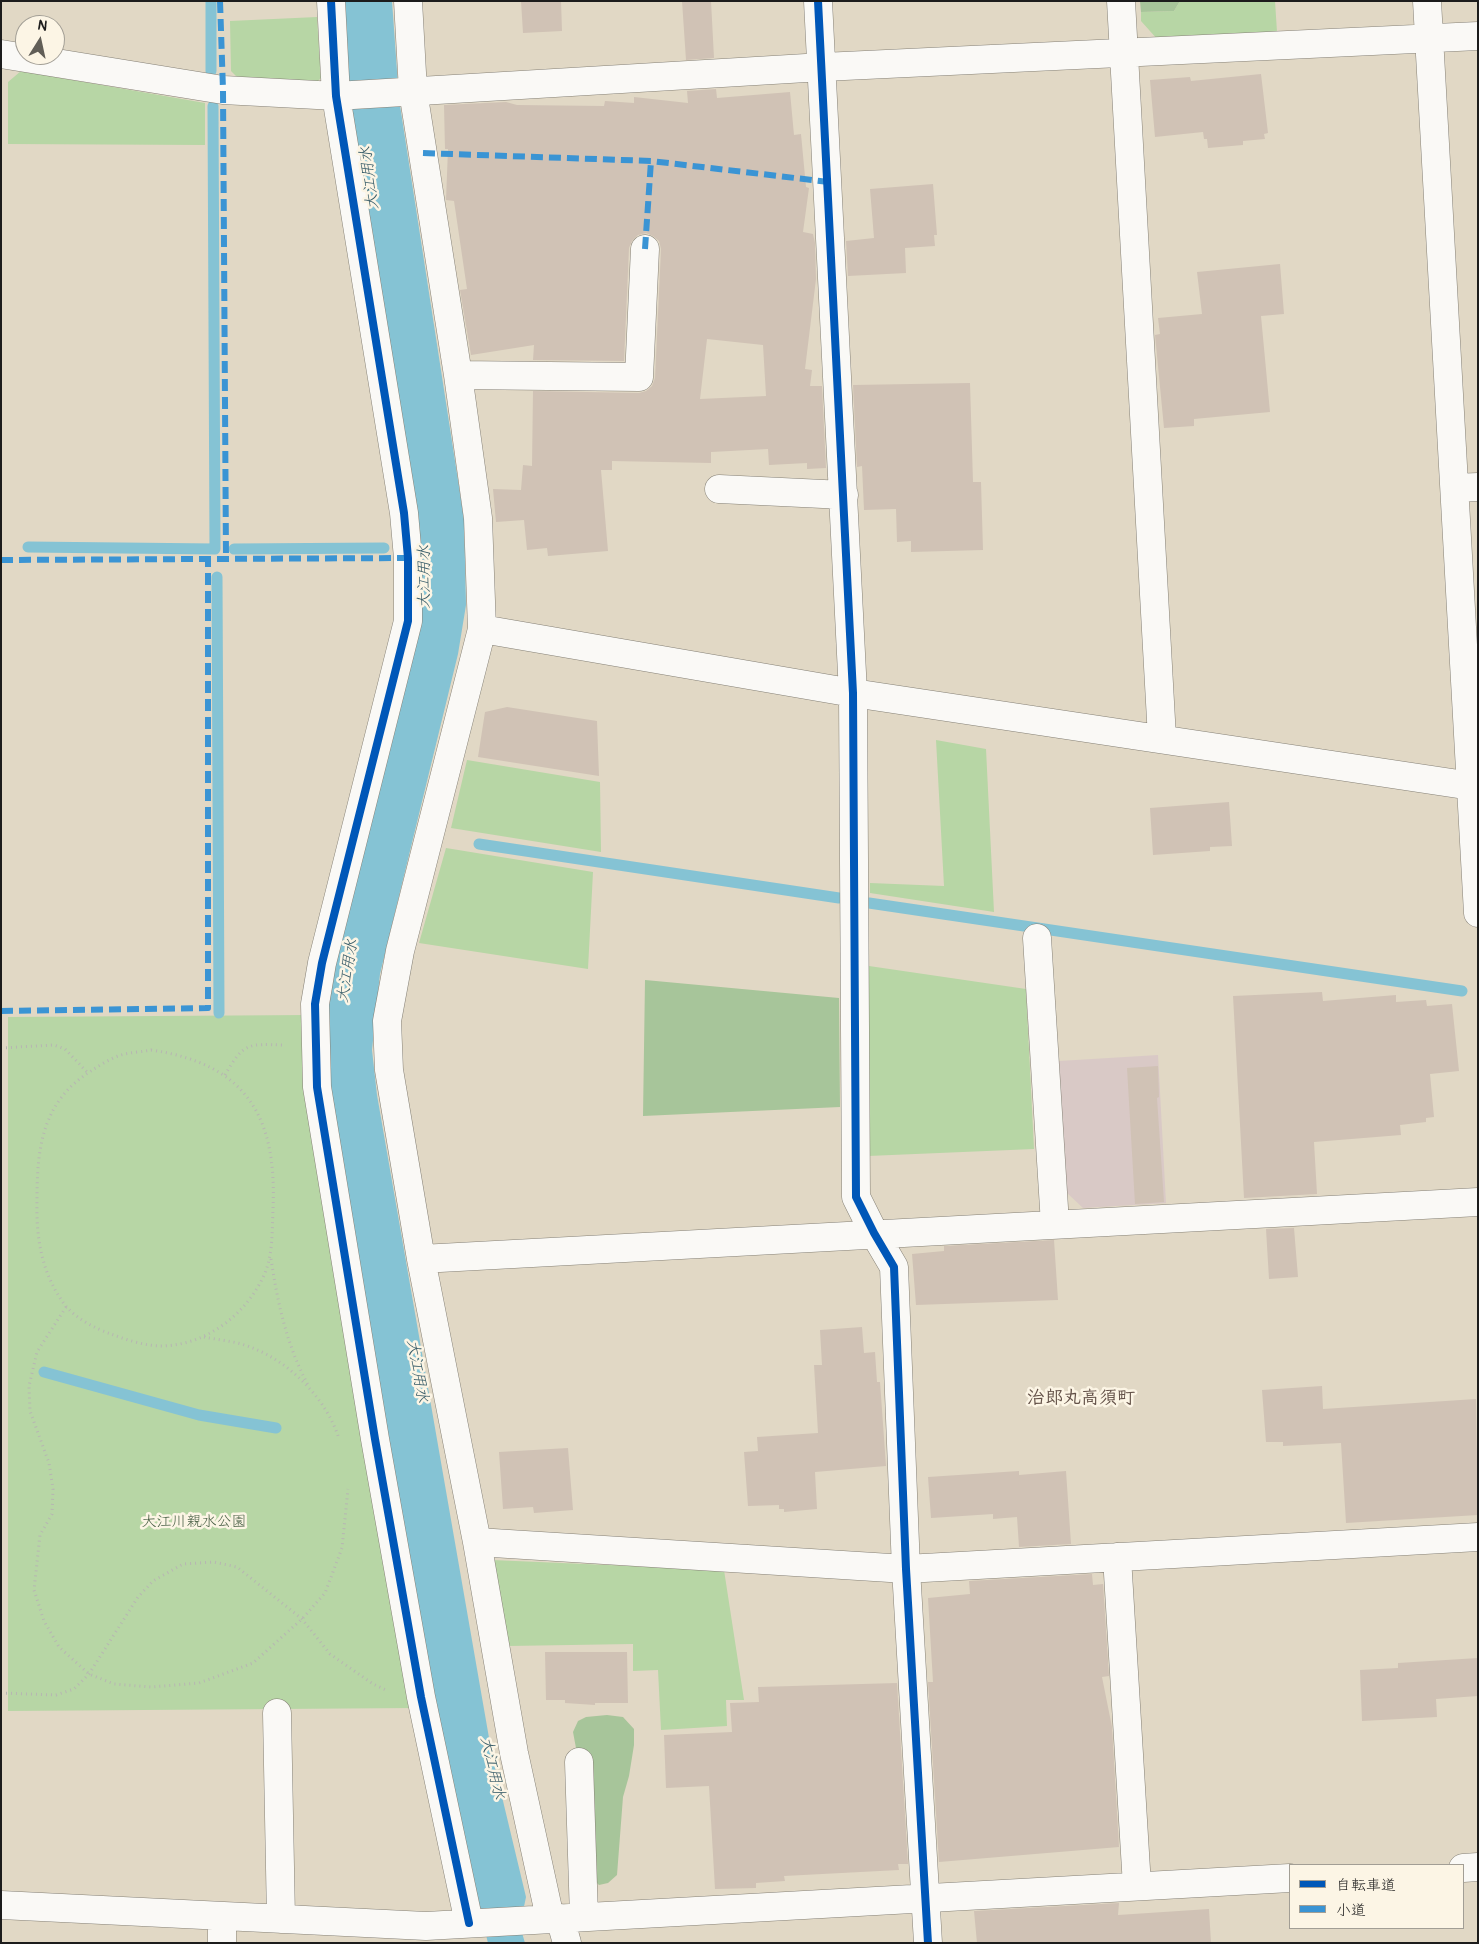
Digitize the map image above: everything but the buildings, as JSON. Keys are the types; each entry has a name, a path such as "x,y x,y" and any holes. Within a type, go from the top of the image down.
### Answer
{"street":[{"path":"331,1 341,96 404,513 408,558 408,621 322,963 315,1004 318,1097 375,1439 421,1697 473,1923"},
{"path":"408,1 406,91 458,375 478,518 482,628 400,951 388,1021 389,1070 421,1259 478,1542 514,1753 560,1923"},
{"path":"818,1 823,67 853,693 856,1197 894,1267 906,1569 928,1943"},
{"path":"1121,1 1162,738"},
{"path":"1427,1 1466,488 1478,913"},
{"path":"1,54 223,90 341,96 823,67 1478,36"},
{"path":"458,375 639,377 645,249"},
{"path":"719,489 844,495"},
{"path":"482,628 853,693 1162,738 1475,787"},
{"path":"1037,938 1055,1224"},
{"path":"421,1259 874,1233 1478,1202"},
{"path":"478,1542 906,1569 1478,1537"},
{"path":"1117,1557 1137,1886"},
{"path":"277,1713 281,1919"},
{"path":"560,1923 579,1762"},
{"path":"1464,1868 1478,1867"},
{"path":"1,1905 222,1930 281,1919 426,1934 473,1923 560,1923 924,1898 1289,1878"}],"path":[{"path":"1,1048 54,1045 65,1049 88,1073"},
{"path":"225,1075 237,1055 248,1046 315,1045"},
{"path":"271,1259 261,1281 248,1302 227,1322 204,1337 161,1346 133,1342 97,1329 66,1307 52,1285 40,1253 36,1229 40,1146 46,1122 58,1102 75,1081 121,1055 151,1050 176,1054 208,1066 225,1075 245,1094 263,1123 270,1145 274,1177 271,1259 285,1331 294,1358 310,1388 334,1421 341,1444"},
{"path":"66,1307 37,1352 29,1386 30,1411 49,1463 53,1489 52,1514 40,1535 34,1590 44,1622 59,1647 89,1674 114,1684 151,1687 199,1683 253,1663 302,1619 325,1593 342,1548 348,1486"},
{"path":"204,1337 251,1347 281,1363 310,1388"},
{"path":"1,1693 56,1695 74,1689 89,1674 138,1597 154,1581 183,1564 214,1562 237,1567 302,1619 330,1654 373,1684 404,1697 421,1697"}],"shaded area":[{"path":"1158,1055 1166,1203 1083,1208 1066,1192 1059,1061"}],"green space":[{"path":"1140,1 1180,1 1174,11 1141,12"},
{"path":"1180,1 1275,1 1277,32 1158,40 1141,21 1141,12 1174,11"},
{"path":"317,17 321,78 315,84 240,80 231,71 230,21"},
{"path":"21,71 205,103 205,145 8,144 8,82"},
{"path":"936,740 986,749 994,912 870,893 870,883 944,886"},
{"path":"467,760 600,782 601,852 451,828"},
{"path":"446,848 593,872 588,969 419,943"},
{"path":"869,966 1026,989 1034,1149 868,1156"},
{"path":"645,980 839,998 840,1107 643,1116"},
{"name":"大江川親水公園","path":"308,1015 415,1708 8,1711 8,1017"},
{"path":"492,1560 724,1570 744,1700 726,1700 727,1726 661,1730 658,1670 633,1671 633,1644 508,1646"},
{"path":"607,1715 623,1717 634,1729 634,1745 629,1776 623,1797 617,1875 608,1883 599,1885 588,1874 588,1759 576,1748 573,1732 578,1721 586,1717"}],"water":[{"name":"大江用水","path":"344,1 392,1 399,99 464,519 466,605 458,654 380,974 372,1050 377,1095 492,1755 526,1897 520,1926 525,1943 488,1943 446,1777 327,1090 328,989 416,624 350,101"}],"waterway":[{"path":"211,1 211,71"},
{"path":"28,547 215,549 213,106"},
{"path":"234,549 384,548"},
{"path":"217,577 219,1013"},
{"path":"479,844 839,898"},
{"path":"869,903 1462,991"},
{"path":"44,1372 199,1415 276,1428"}],"marked path":[{"path":"220,1 223,90 226,559"},
{"path":"423,153 651,161 829,182"},
{"path":"645,249 651,161"},
{"path":"1,560 408,558"},
{"path":"1,1011 208,1008 208,559"}],"cycle path":[{"path":"331,1 336,96 404,513 408,558 408,621 322,963 315,1004 317,1087 375,1439 421,1697 469,1923"},
{"path":"818,1 853,693 856,1197 894,1267 906,1569 928,1943"}],"district":[{"name":"治郎丸高須町","path":"1081,1398"}]}
